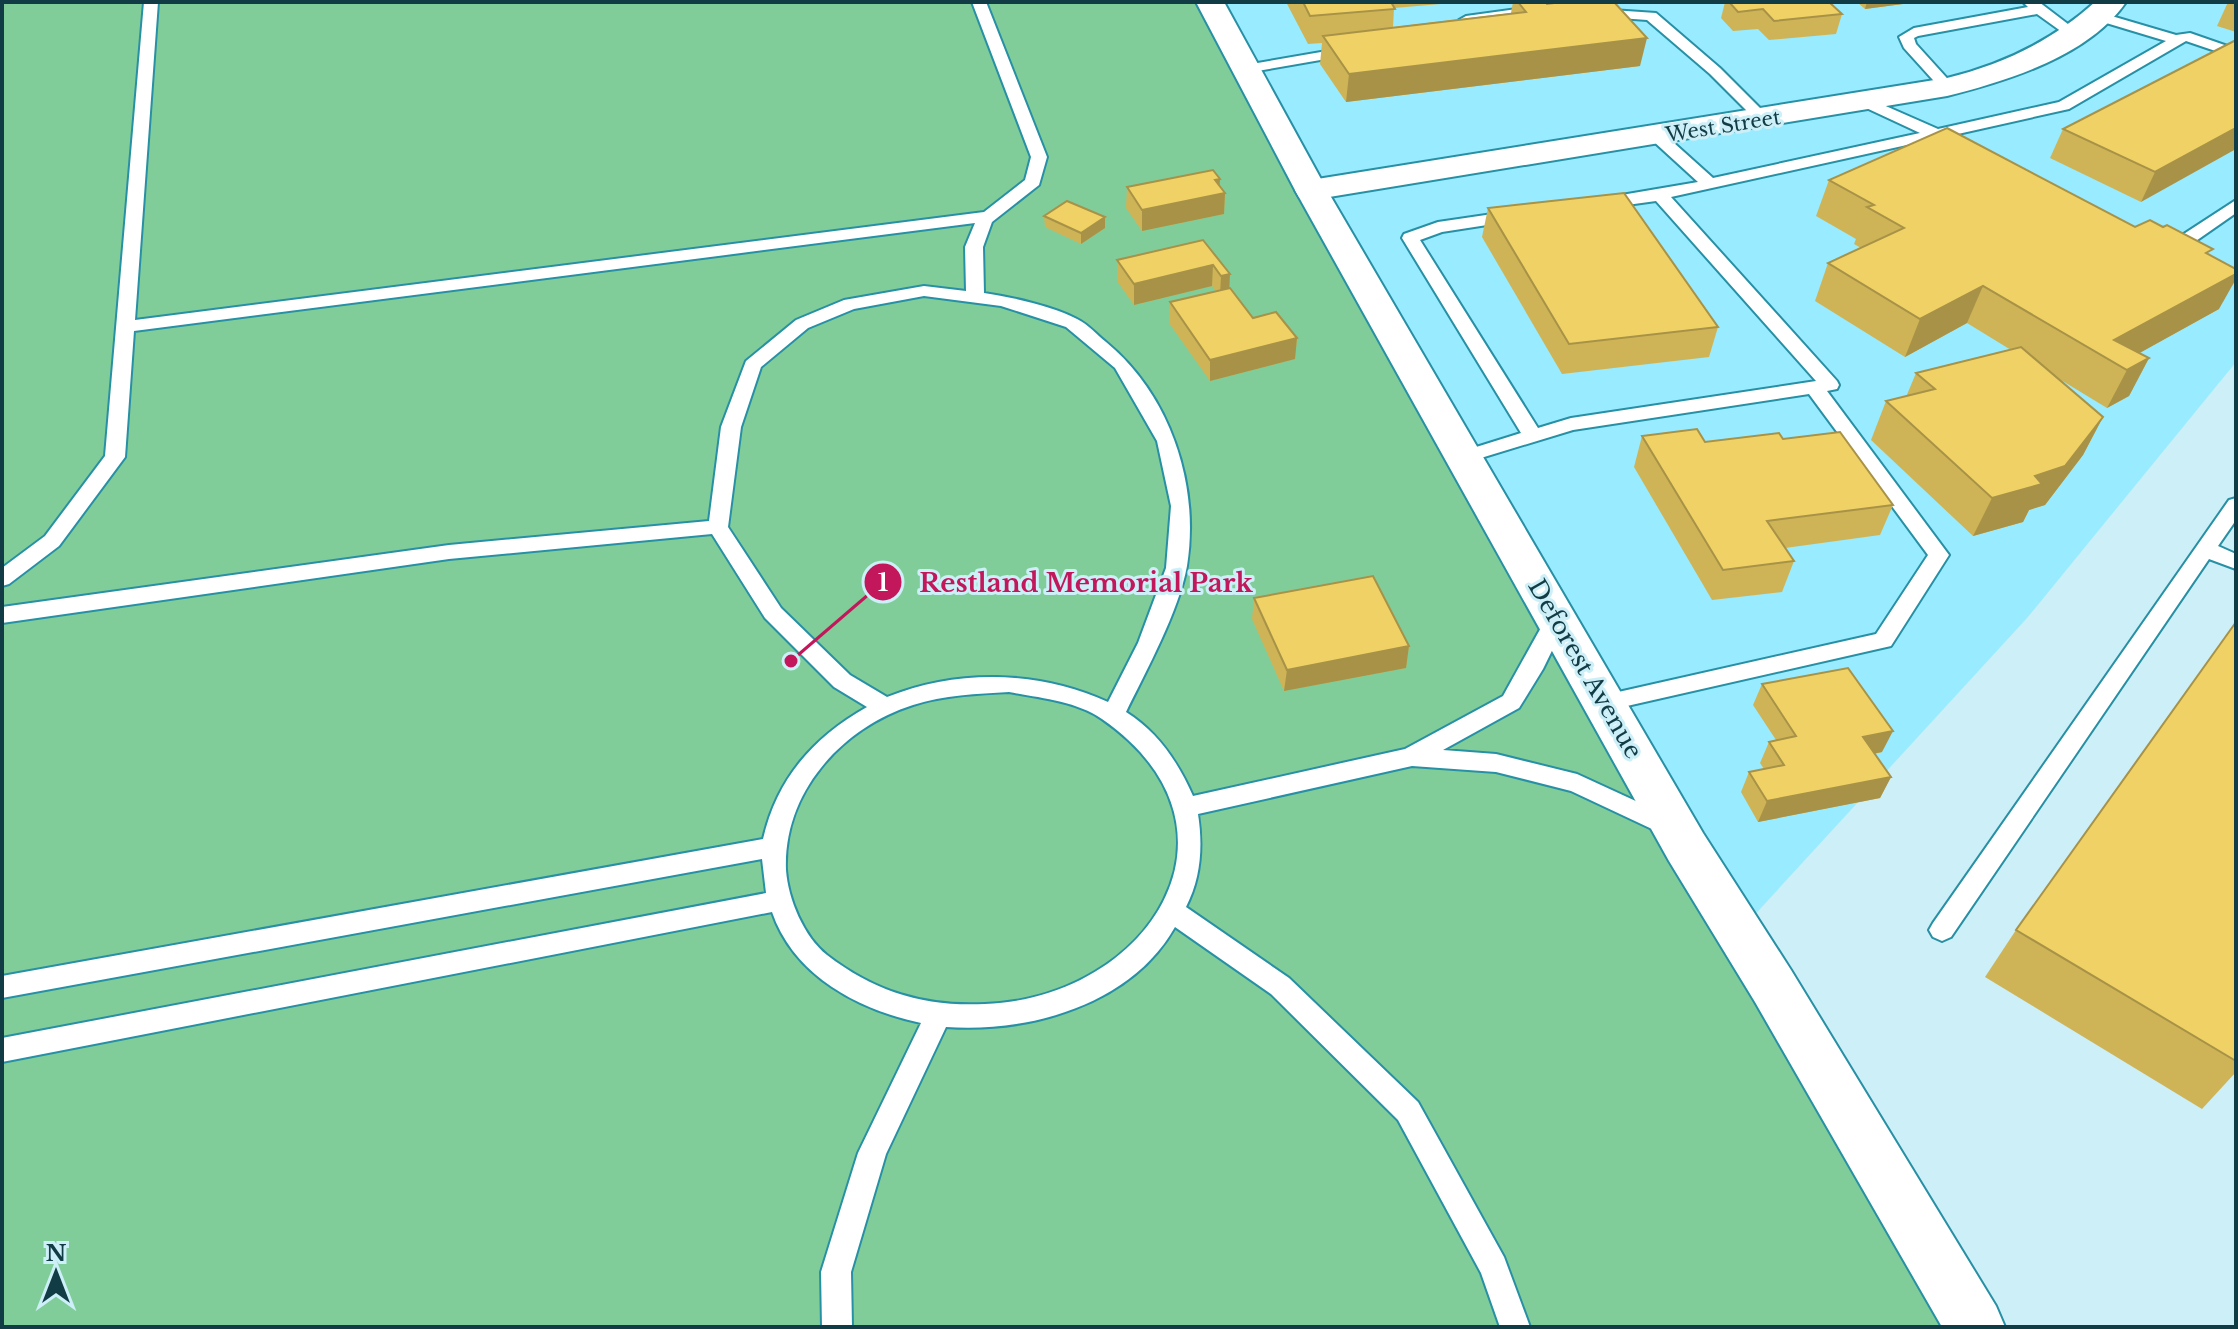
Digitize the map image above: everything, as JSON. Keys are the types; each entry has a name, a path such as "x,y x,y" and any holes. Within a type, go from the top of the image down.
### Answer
{"street":[{"name":"Deforest Avenue","path":"1210,2 1311,190 1556,620 1975,1327"},
{"name":"West Street","path":"1311,190 1658,137 1947,87 2025,64 2052,51 2095,17"}],"lane":[{"path":"2,579 52,541 115,457 151,2"},
{"path":"975,297 974,247 984,220 1033,182 1039,157 979,2"},
{"path":"1947,87 1906,37 1914,32 2034,6 2095,17 2178,40"},
{"path":"1447,23 1533,9 1651,16 1715,71 1763,119"},
{"path":"1581,207 1711,185 2064,106 2185,36 2236,54"},
{"path":"1246,69 1369,48"},
{"path":"1867,103 1967,149"},
{"path":"1658,137 1711,185"},
{"path":"1464,457 1571,424 1830,385 1660,195"},
{"path":"2147,235 2174,248 2236,205"},
{"path":"1533,213 1438,227 1410,238 1533,436"},
{"path":"126,327 990,216"},
{"path":"885,707 842,681 773,613 718,527 731,427 753,365 802,324 850,304 924,291 1003,301 1072,323 1122,365 1167,441 1181,506 1176,568 1149,643 1112,716"},
{"path":"1605,703 1883,640 1939,555 1814,387"},
{"path":"1942,930 2236,505"},
{"path":"2,615 332,566 606,533 718,527"},
{"path":"2205,549 2236,562"},
{"path":"1187,807 1411,757 1511,702 1532,669 1556,620"},
{"path":"1009,684 1069,695 1112,716 1123,721 1164,759 1187,807 1191,860 1173,912 1134,960 1078,996 1009,1016 937,1017 865,996 810,955 778,901 772,874 772,847 783,804 807,765 842,732 885,707 945,687 1009,684"},
{"path":"1411,757 1496,763 1577,783 1679,832"},
{"path":"2,987 772,847"},
{"path":"2,1050 778,901"},
{"path":"1173,912 1280,986 1408,1111 1494,1267 1515,1327"},
{"path":"837,1327 836,1272 872,1153 937,1017"}],"shaded area":[{"path":"1214,2 2236,2 2236,362 2027,618 1737,934"}],"green space":[{"path":"2,2 1214,2 1971,1327 2,1327"}],"building":[{"path":"1303,2 1391,2 1395,9 1310,16"},
{"path":"1518,2 1614,2 1647,38 1349,74 1323,36 1526,12"},
{"path":"1729,2 1829,2 1842,14 1774,21 1763,9 1738,12"},
{"path":"2236,40 2236,128 2155,172 2063,129"},
{"path":"1947,128 2135,227 2150,220 2163,227 2167,225 2213,249 2206,253 2236,269 2236,274 2114,340 2149,358 2127,370 1983,286 1920,319 1828,263 1904,228 1867,207 1874,205 1829,180"},
{"path":"1213,170 1220,179 1215,180 1225,193 1142,210 1127,187"},
{"path":"1624,193 1718,327 1569,344 1488,208"},
{"path":"1067,201 1105,217 1081,233 1044,216"},
{"path":"1203,240 1230,274 1221,276 1213,265 1134,284 1117,260"},
{"path":"1230,288 1253,318 1276,312 1297,338 1210,360 1170,302"},
{"path":"2021,347 2103,417 2065,466 2035,476 2042,484 1992,498 1886,401 1935,389 1916,373"},
{"path":"1697,429 1705,442 1779,433 1783,439 1840,432 1893,505 1767,521 1794,561 1723,570 1642,436"},
{"path":"1373,576 1409,646 1287,670 1254,598"},
{"path":"2236,622 2236,1061 2016,930"},
{"path":"1848,668 1893,731 1863,737 1891,777 1767,801 1749,772 1784,765 1769,742 1796,736 1762,684"}],"place":[{"name":"Restland Memorial Park","path":"791,661"}]}
